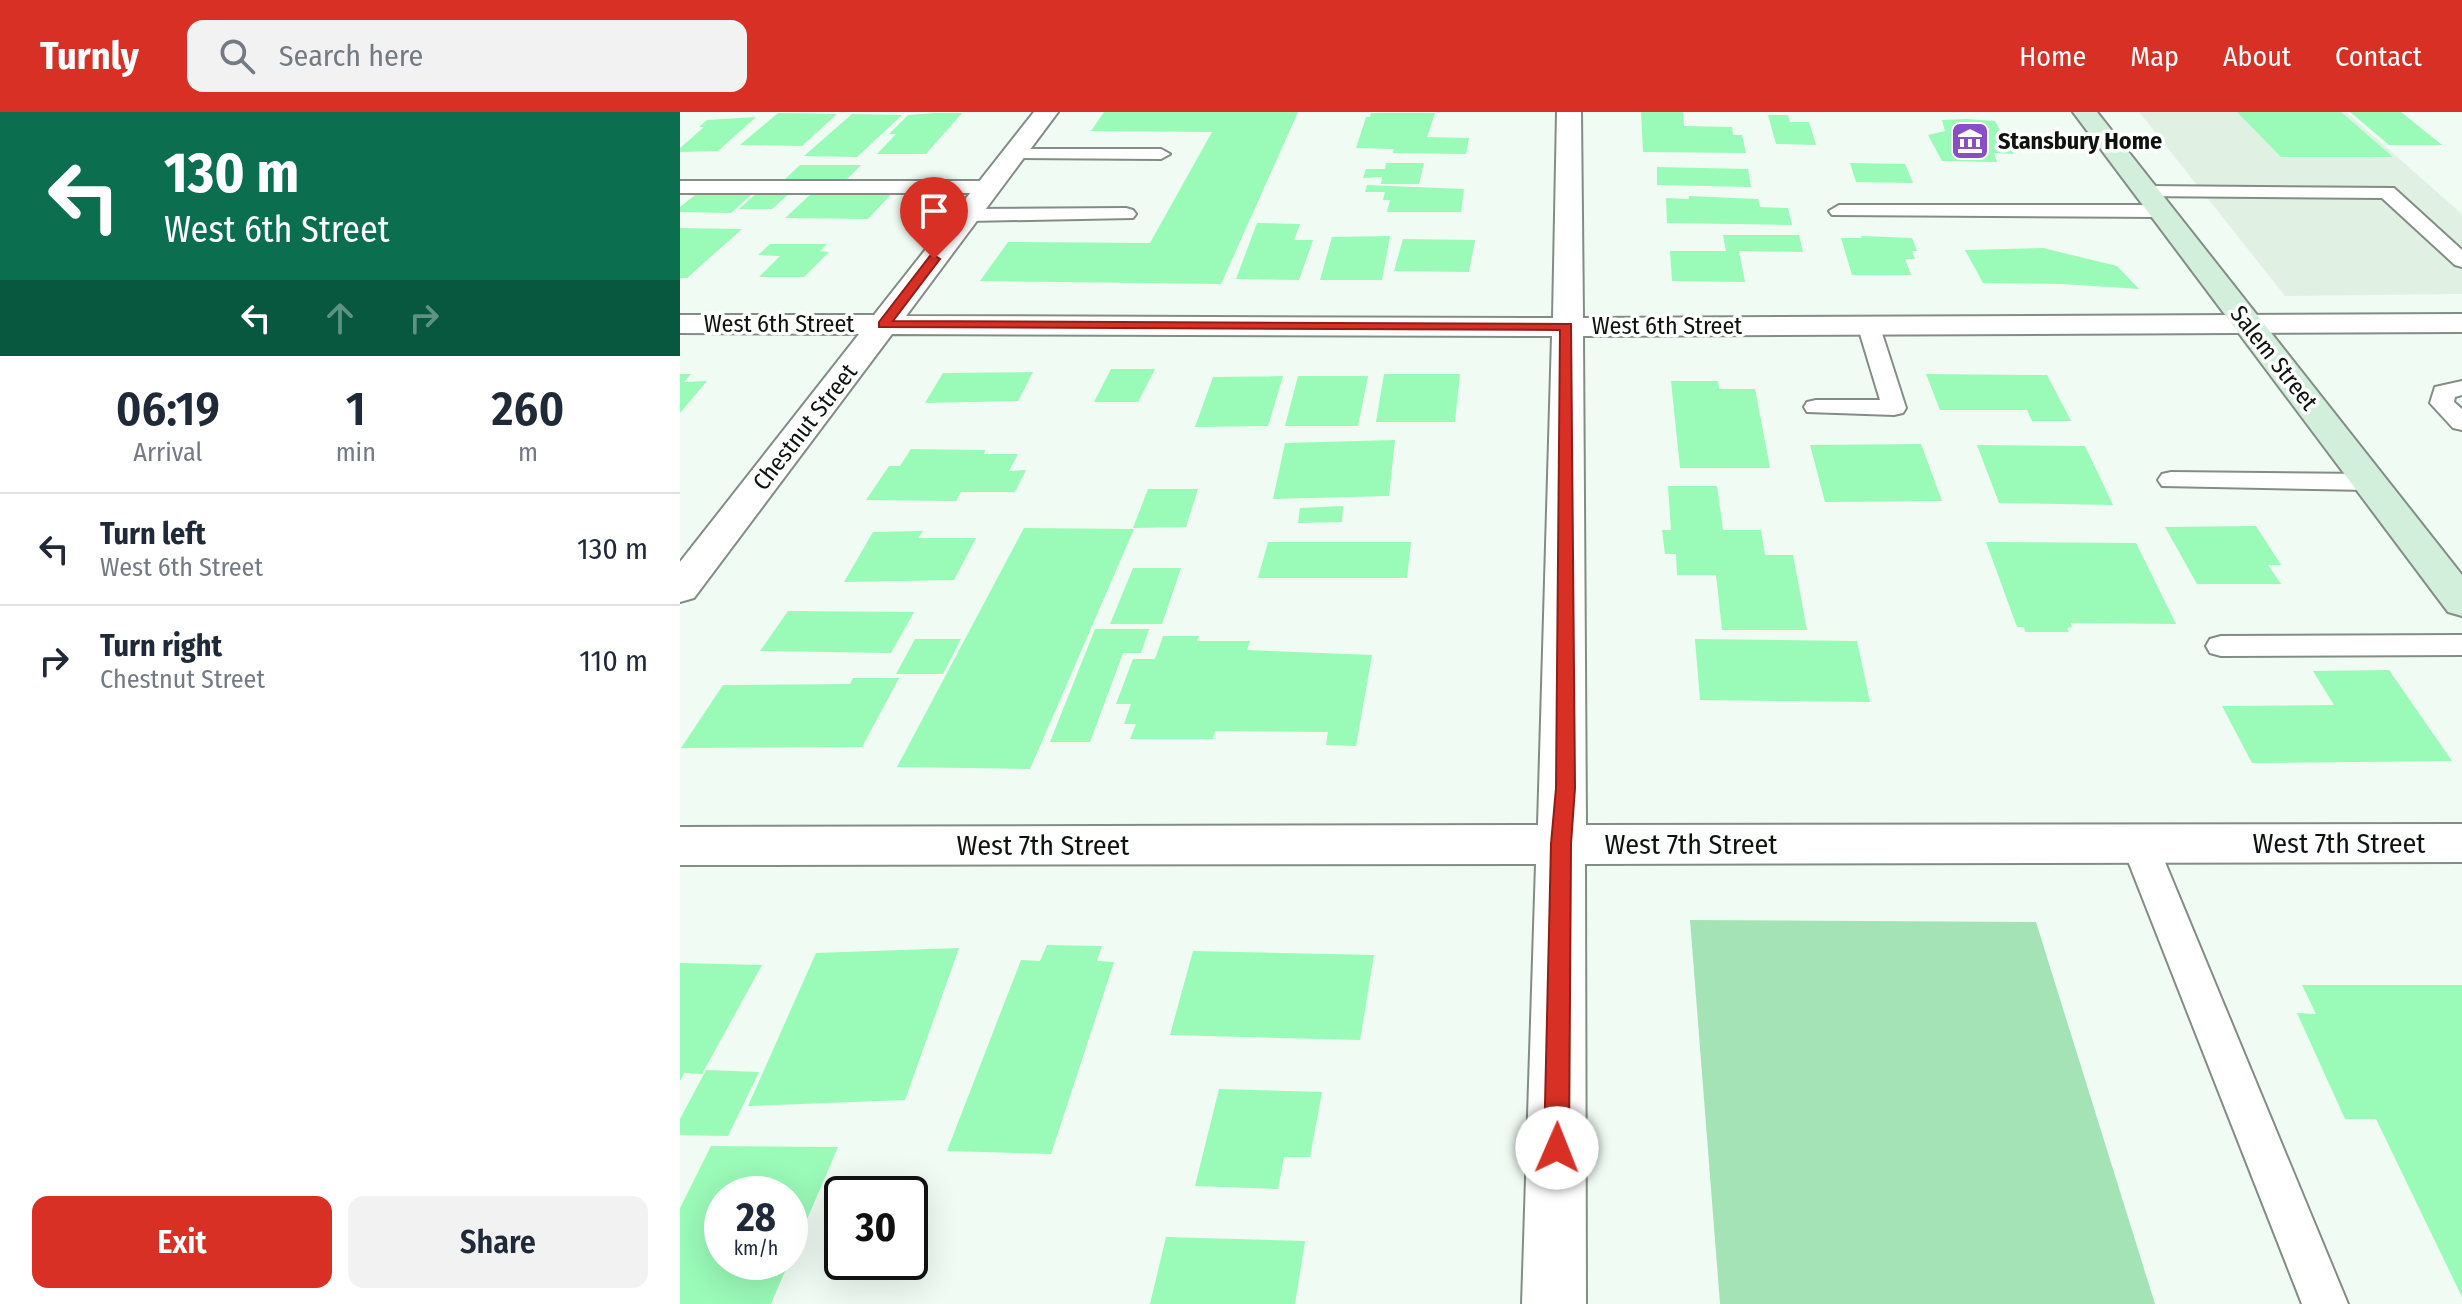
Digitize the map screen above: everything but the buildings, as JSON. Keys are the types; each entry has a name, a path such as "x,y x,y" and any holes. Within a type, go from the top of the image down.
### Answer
{"street":[{"name":"Chestnut Street","path":"680,589 1046,112"},
{"path":"1554,1304 1561,844 1565,779 1569,112"},
{"name":"Salem Street","path":"2085,112 2368,482 2450,572 2462,603"},
{"name":"West 6th Street","path":"680,324 1566,327 2462,323"},
{"name":"West 7th Street","path":"680,846 2462,843"}],"lane":[{"path":"1014,154 1161,154"},
{"path":"680,187 989,187"},
{"path":"1839,211 2387,192 2462,261"},
{"path":"968,215 1126,214"},
{"path":"1816,407 1894,408 1868,324"},
{"path":"2462,388 2444,392 2442,403 2462,423"},
{"path":"2171,480 2368,482"},
{"path":"2221,646 2462,645"},
{"path":"2139,843 2325,1304"}],"shaded area":[{"path":"2139,112 2346,112 2462,214 2462,294 2285,296"}],"green space":[{"path":"1690,920 2036,922 2155,1304 1720,1304"}],"place":[{"name":"Stansbury Home","path":"1970,141"}],"route":[{"path":"934,259 883,325 1566,327 1565,788 1561,844 1557,1148"}]}
